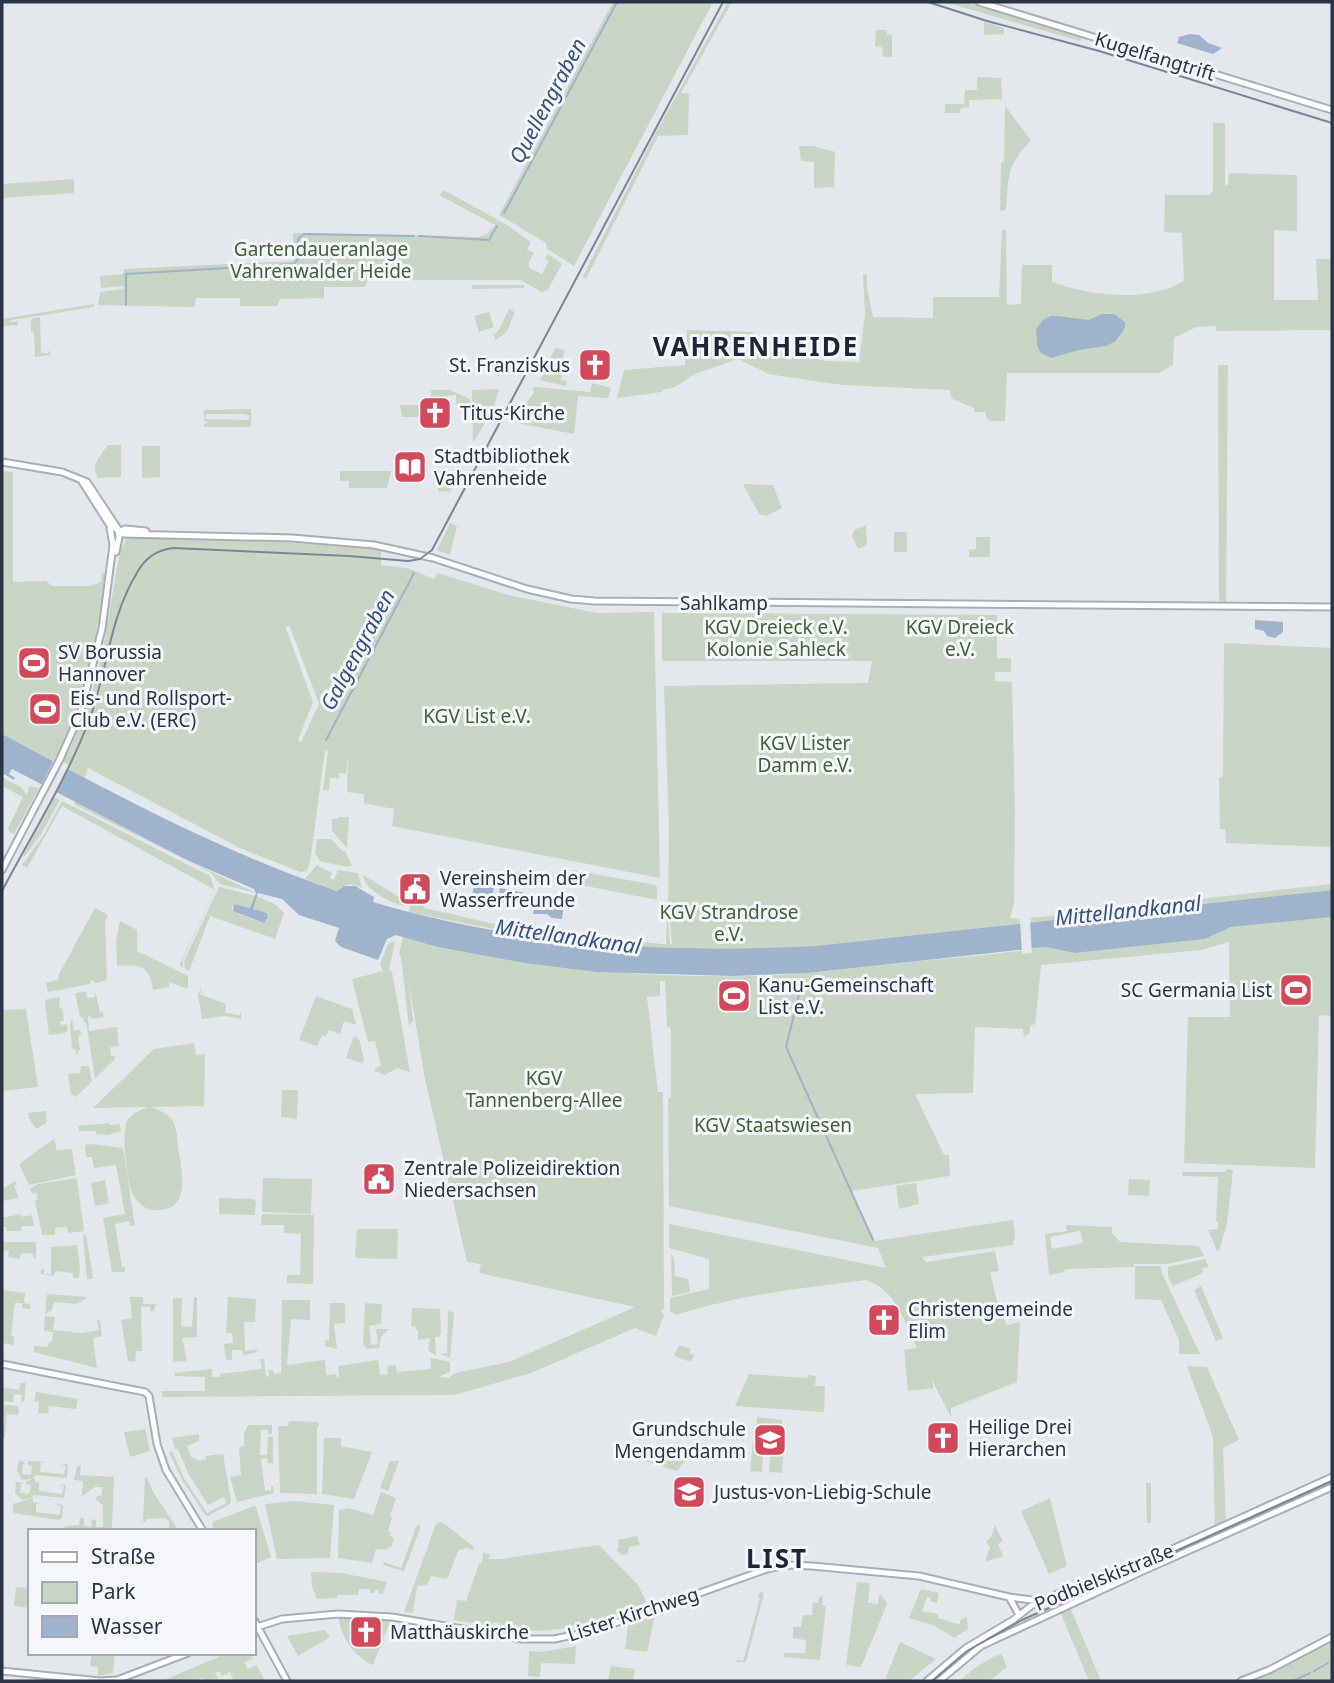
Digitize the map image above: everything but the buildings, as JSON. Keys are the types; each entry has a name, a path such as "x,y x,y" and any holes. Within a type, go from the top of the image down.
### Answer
{"street":[{"name":"Kugelfangtrift","path":"979,2 1332,110"},
{"path":"2,463 62,472 81,480 109,524 114,540 102,629 80,714 61,759 2,870"},
{"name":"Sahlkamp","path":"81,480 92,486 119,532 310,539 374,545 433,558 527,589 571,599 1332,607"},
{"name":"Sahlkamp","path":"109,513 135,532"},
{"path":"109,524 119,532"},
{"path":"114,540 119,532"},
{"path":"111,570 119,532"},
{"path":"116,550 124,539 135,532"},
{"path":"2,1364 142,1390 148,1394 160,1455 174,1485 202,1529"},
{"name":"Podbielskistraße","path":"928,1681 966,1648 1040,1601 1064,1591 1099,1582 1226,1527 1332,1476"},
{"name":"Podbielskistraße","path":"939,1681 981,1646 1332,1487"},
{"path":"1306,1489 1309,1497"},
{"name":"Lister Kirchweg","path":"256,1627 282,1619 307,1616 371,1615 522,1639 554,1639 593,1631 766,1569 797,1565 919,1576 1009,1597 1040,1601"},
{"path":"1009,1597 1019,1615"},
{"path":"256,1627 287,1681"},
{"path":"1241,1681 1269,1670 1332,1637"},
{"path":"2,1671 100,1681 123,1679 183,1655"}],"green space":[{"path":"613,2 713,2 574,266 547,249 546,243 499,215"},
{"path":"728,2 732,2 681,93 689,94 688,135 658,136 586,279 583,276 655,134"},
{"path":"944,2 967,2 1081,37 1080,41"},
{"path":"984,22 1004,28 1004,34 984,35"},
{"path":"876,30 887,30 887,34 892,35 892,57 883,57 882,47 875,46"},
{"path":"977,77 1001,78 1002,99 969,100 969,107 961,108 959,113 945,113 945,104 964,104 965,90 977,90"},
{"path":"1005,106 1031,140 1011,168 1006,210 1000,211 1001,163 1004,162"},
{"path":"1213,123 1225,123 1225,185 1228,185 1229,173 1297,175 1297,231 1274,230 1274,300 1318,300 1316,259 1332,259 1332,330 1216,331 1216,326 1196,327 1174,337 1173,365 1159,373 1007,373 1005,421 990,421 986,412 974,412 974,408 951,398 950,390 813,381 769,374 738,359 695,374 662,392 617,398 624,370 685,365 687,330 753,332 760,341 788,347 811,357 826,361 859,362 865,314 863,275 867,274 873,317 933,318 933,297 999,297 1002,230 1006,230 1007,305 1021,304 1022,265 1052,265 1052,282 1101,294 1136,295 1169,288 1184,281 1182,233 1164,232 1165,195 1209,195 1213,191"},
{"path":"799,146 813,146 835,152 834,187 814,188 814,162 801,161"},
{"path":"74,179 74,193 2,198 2,184"},
{"name":"Gartendaueranlage Vahrenwalder Heide","path":"444,190 507,225 531,242 527,250 534,253 529,268 542,274 549,261 545,259 548,254 562,264 547,291 541,292 521,280 368,280 365,287 324,287 324,298 280,299 277,306 240,306 240,298 196,298 194,307 98,305 100,292 124,289 123,286 101,288 100,276 123,274 124,269 293,261 293,233 479,237 487,234 495,225 439,195"},
{"path":"472,285 524,285 524,288 472,289"},
{"path":"94,304 94,307 12,320 7,322 18,321 18,325 2,326 2,319"},
{"path":"509,309 515,312 507,331 496,340 493,335 499,330"},
{"path":"489,312 494,327 479,332 474,316"},
{"path":"40,317 41,353 48,353 50,350 50,355 35,357 31,319"},
{"path":"555,348 565,350 562,362 559,362 556,368 557,374 562,375 561,380 567,381 566,386 540,380"},
{"path":"1218,365 1228,365 1226,606 1219,605"},
{"path":"592,383 611,388 608,398 578,396 574,434 512,422 535,391 532,390 534,387 590,392"},
{"path":"499,389 493,409 473,443 472,390"},
{"path":"431,390 450,390 470,399 470,404 456,404 456,395 431,398"},
{"path":"400,405 420,405 420,417 402,417"},
{"path":"251,409 251,427 204,427 204,424 208,423 204,421 204,410","holes":["206,414 249,415 249,420 205,419"]},
{"path":"108,445 121,445 121,477 98,478 95,469 97,461"},
{"path":"142,446 160,446 160,477 142,478"},
{"name":"KGV List e.V.","path":"2,471 13,472 13,582 46,581 52,586 90,586 101,582 102,573 108,574 86,682 61,758 69,751 92,694 120,552 126,540 134,537 283,542 381,549 381,565 407,568 434,579 438,573 508,595 597,613 654,612 660,878 392,826 394,809 364,803 364,794 347,792 348,757 346,774 339,773 339,778 330,778 329,790 323,790 328,751 325,750 310,863 307,871 300,872 240,848 88,768 85,778 2,734","holes":["285,626 290,627 319,704 301,742 298,740 313,702"]},
{"path":"340,471 391,471 387,488 349,488 349,481 340,481"},
{"path":"438,474 458,477 450,492 438,491"},
{"path":"743,484 773,485 782,508 766,516 759,514"},
{"path":"450,523 457,526 450,555 437,550"},
{"path":"866,525 867,545 858,549 852,536 854,530"},
{"path":"894,532 907,532 907,552 894,552"},
{"path":"976,537 990,537 990,557 969,557 969,550 976,549"},
{"path":"662,613 997,615 997,658 1011,658 1011,672 995,672 995,681 1012,682 1015,812 1014,903 1010,918 1020,919 1020,924 806,947 694,951 571,941 409,912 411,899 414,898 425,908 499,925 666,944 667,909 672,944 668,904 669,827 664,686 868,683 872,661 662,661"},
{"path":"1224,643 1332,648 1332,847 1226,843 1225,829 1220,829 1219,778 1223,777"},
{"path":"2,777 22,788 27,795 29,786 39,788 14,834 9,832 8,828 23,797 2,786"},
{"path":"55,797 60,800 41,834 25,856 23,855"},
{"path":"62,801 210,876 215,890 62,806 27,868 22,865 43,836"},
{"path":"75,802 256,893 220,884 210,872 74,804"},
{"path":"349,817 347,848 332,831 332,819"},
{"path":"317,839 331,839 345,851 352,865 347,867 320,861 315,853"},
{"path":"317,865 332,873 330,878 334,880 338,870 358,873 362,888 349,885 337,891 305,879"},
{"path":"572,870 655,885 657,900 576,884 571,878"},
{"path":"363,875 404,900 404,906 373,891"},
{"path":"1332,884 1332,890 1031,923 1031,918"},
{"path":"219,887 255,896 250,908 234,904 233,911 264,923 268,917 267,913 253,909 256,896 275,904 284,913 275,939 210,916 189,971 185,969 184,961"},
{"path":"215,890 183,959 183,968 179,966"},
{"path":"95,908 108,915 105,922 107,980 95,983 94,980 90,981 90,984 48,992 46,983 58,980"},
{"path":"1332,917 1332,1016 1319,1015 1315,1168 1184,1163 1188,1017 1230,1017 1229,942 1201,950 1041,965 1035,1024 1030,1026 1030,1033 1024,1037 1023,1029 975,1027 973,1093 915,1094 944,1155 949,1155 950,1176 851,1191 875,1241 1013,1220 1015,1236 1013,1245 922,1257 926,1262 995,1251 999,1271 991,1272 991,1276 1000,1314 1003,1314 1006,1325 1020,1322 1017,1382 951,1408 951,1417 931,1378 934,1388 908,1391 904,1350 917,1348 892,1299 885,1291 866,1280 746,1297 676,1315 670,1311 670,1298 709,1289 709,1259 669,1248 669,1224 886,1268 878,1248 669,1206 668,1098 671,1098 671,1028 667,1027 665,981 660,981 660,996 647,997 658,1092 663,1092 664,1309 661,1311 664,1315 656,1336 635,1328 531,1373 454,1395 162,1397 162,1391 205,1391 205,1377 175,1376 174,1373 212,1369 212,1377 220,1377 220,1374 262,1369 261,1361 256,1360 264,1359 266,1377 269,1376 268,1370 273,1370 274,1374 281,1373 282,1300 310,1300 310,1320 291,1319 287,1365 325,1360 326,1375 336,1374 337,1378 338,1366 378,1360 380,1375 388,1374 387,1366 396,1365 397,1372 431,1369 432,1358 450,1362 450,1372 438,1377 449,1378 455,1373 509,1362 635,1307 479,1273 481,1264 467,1262 425,1079 409,984 413,1021 409,1026 399,954 403,937 489,956 574,968 661,975 749,976 834,970 1045,947 1075,953 1205,939 1231,927"},
{"path":"120,921 137,930 137,951 188,976 188,989 169,982 169,987 153,990 147,971 143,968 117,966 116,941"},
{"path":"395,941 389,970 392,972 410,1072 397,1068 385,1075 374,1069 381,1066 375,1041 368,1042 352,979 383,971 380,964 388,944"},
{"path":"202,985 200,994 226,1004 225,1013 240,1015 241,1012 241,1019 225,1016 202,1019 198,995"},
{"path":"95,991 100,1012 103,1012 104,1017 88,1017 89,1031 117,1027 119,1046 110,1047 111,1056 115,1056 115,1059 95,1079 86,1022 80,1017 75,993 86,992 87,998 95,997"},
{"path":"316,996 352,1009 356,1025 344,1021 340,1034 329,1030 326,1036 322,1035 317,1046 299,1040"},
{"path":"60,997 59,1006 63,1011 64,1021 60,1021 61,1025 67,1024 68,1030 65,1033 49,1035 45,1003 47,999"},
{"path":"26,1009 38,1087 2,1091 2,1010"},
{"path":"72,1019 74,1030 80,1030 81,1035 78,1036 80,1049 76,1055 75,1049 72,1049"},
{"path":"354,1036 359,1039 364,1060 362,1063 346,1058"},
{"path":"194,1043 196,1055 205,1054 204,1106 151,1107 166,1114 175,1125 182,1179 180,1196 170,1208 148,1209 133,1195 129,1181 125,1158 125,1127 134,1114 148,1107 93,1108 154,1049"},
{"path":"81,1066 89,1066 92,1081 76,1097 71,1094 68,1074 80,1073"},
{"path":"282,1090 298,1090 297,1119 281,1117"},
{"path":"46,1111 47,1122 37,1129 30,1121 28,1113"},
{"path":"120,1124 121,1131 108,1135 96,1134 96,1131 79,1131 78,1126"},
{"path":"54,1139 57,1150 72,1149 76,1175 29,1185 19,1164"},
{"path":"85,1145 123,1148 135,1226 130,1226 129,1221 115,1224 125,1272 112,1272 103,1218 125,1214 116,1165 94,1168 92,1157 86,1157"},
{"path":"1227,1169 1233,1170 1227,1223 1217,1251 1208,1230 1218,1229 1218,1177 1183,1176 1182,1172 1225,1172"},
{"path":"77,1178 84,1231 68,1233 67,1227 55,1228 55,1235 42,1235 35,1201 38,1199 36,1193 32,1194 30,1189 38,1184"},
{"path":"263,1178 312,1179 311,1214 262,1212"},
{"path":"1129,1179 1150,1180 1149,1196 1128,1195"},
{"path":"105,1180 109,1203 95,1206 91,1183"},
{"path":"15,1181 17,1185 14,1186 19,1198 2,1201 2,1189"},
{"path":"916,1183 919,1204 899,1209 896,1186"},
{"path":"219,1198 253,1199 256,1202 255,1215 219,1214"},
{"path":"20,1214 21,1217 32,1215 34,1226 22,1226 21,1231 7,1231 6,1227 2,1227 2,1218"},
{"path":"262,1214 314,1215 313,1284 287,1283 287,1275 300,1275 301,1234 284,1233 284,1225 261,1225"},
{"path":"1066,1225 1112,1227 1112,1233 1120,1242 1199,1246 1204,1256 1167,1264 1065,1269 1064,1272 1049,1275 1045,1234 1067,1231","holes":["1080,1231 1083,1243 1052,1249 1050,1237"]},
{"path":"357,1229 398,1229 397,1259 355,1258"},
{"path":"86,1235 93,1277 91,1279 87,1279 83,1236"},
{"path":"2,1242 36,1242 36,1258 33,1254 21,1253 20,1259 8,1257 9,1251 2,1250"},
{"path":"77,1245 79,1278 73,1278 73,1273 55,1271 54,1276 41,1274 41,1269 44,1269 44,1274 51,1274 51,1247"},
{"path":"671,1253 675,1276 688,1279 690,1292 672,1296"},
{"path":"1205,1259 1209,1267 1202,1268 1203,1273 1173,1286 1168,1277 1168,1267"},
{"path":"1135,1266 1161,1266 1200,1354 1179,1354 1179,1340 1161,1300 1135,1299"},
{"path":"1201,1286 1223,1338 1216,1341 1194,1290"},
{"path":"2,1290 25,1293 24,1303 30,1304 30,1309 22,1308 22,1303 15,1303 11,1336 14,1337 14,1345 2,1343"},
{"path":"47,1294 86,1299 76,1304 54,1302 52,1310 45,1314"},
{"path":"130,1297 143,1297 143,1304 156,1304 154,1311 150,1311 150,1307 141,1307 142,1351 136,1351 135,1362 128,1361 121,1320 132,1318"},
{"path":"194,1297 197,1297 197,1337 182,1338 187,1361 173,1362 173,1298 182,1298 181,1326 192,1327"},
{"path":"228,1297 256,1299 255,1322 244,1322 245,1351 258,1349 255,1353 243,1355 242,1350 232,1350 232,1360 226,1360 224,1344 233,1343 232,1333 226,1333"},
{"path":"330,1303 345,1303 345,1323 334,1324 337,1349 325,1346 325,1340 329,1340"},
{"path":"365,1303 382,1304 381,1324 369,1326 371,1345 378,1344 376,1329 389,1329 381,1337 379,1348 367,1349 363,1344"},
{"path":"412,1308 440,1309 441,1333 439,1337 435,1337 436,1356 428,1350 430,1338 418,1340 418,1330 411,1326"},
{"path":"448,1310 454,1313 450,1358 440,1354 447,1353"},
{"path":"45,1316 55,1317 53,1330 81,1333 99,1330 97,1321 100,1320 102,1336 93,1338 97,1368 34,1352 34,1346 48,1347 49,1342 52,1342 53,1332 44,1331"},
{"path":"679,1345 691,1349 689,1353 694,1355 691,1362 674,1356"},
{"path":"1187,1366 1207,1367 1239,1440 1223,1448 1226,1524 1215,1530 1213,1437"},
{"path":"749,1374 807,1378 808,1375 816,1376 815,1386 825,1386 824,1412 735,1406"},
{"path":"21,1383 26,1383 24,1401 21,1403 22,1395 14,1394 13,1402 2,1401 2,1387 19,1390"},
{"path":"36,1392 78,1399 76,1409 49,1406 48,1414 38,1413 39,1402 34,1401"},
{"path":"2,1404 19,1408 18,1415 7,1414 5,1438 2,1438"},
{"path":"757,1417 782,1420 781,1436 756,1434"},
{"path":"289,1421 319,1422 317,1494 280,1493 278,1426 288,1426"},
{"path":"248,1425 272,1425 272,1434 268,1434 268,1430 261,1430 260,1455 267,1455 268,1437 273,1437 273,1463 268,1463 267,1458 261,1459 265,1491 271,1490 273,1486 274,1493 237,1502 230,1477 241,1475 239,1447 244,1446 244,1433"},
{"path":"145,1429 150,1451 130,1457 124,1432"},
{"path":"199,1434 199,1441 187,1446 191,1457 199,1461 206,1459 206,1456 223,1454 231,1501 208,1516 181,1478 169,1452 172,1451 184,1478 207,1513 226,1503 224,1497 208,1505 189,1475 178,1449 175,1449 172,1438"},
{"path":"324,1438 341,1438 341,1446 372,1452 354,1499 322,1494"},
{"path":"753,1441 764,1442 762,1472 750,1471"},
{"path":"771,1443 784,1444 782,1473 769,1472"},
{"path":"648,1449 685,1461 677,1471 644,1461"},
{"path":"21,1460 26,1464 23,1465 22,1474 31,1475 32,1466 28,1465 28,1461 46,1462 41,1463 40,1472 64,1474 66,1466 61,1464 68,1464 67,1478 36,1475 32,1479 22,1480 17,1471"},
{"path":"390,1461 399,1461 388,1491 380,1488"},
{"path":"81,1465 80,1475 114,1477 112,1528 64,1529 65,1526 79,1525 80,1518 84,1518 84,1526 91,1527 92,1519 96,1520 96,1527 103,1527 103,1505 96,1500 97,1496 102,1495 102,1487 95,1487 82,1496 83,1481 74,1480 77,1467"},
{"path":"147,1477 153,1492 178,1529 169,1529 169,1521 165,1518 146,1519 146,1522 143,1522"},
{"path":"35,1478 35,1482 43,1483 39,1483 39,1491 62,1494 64,1486 58,1484 66,1485 64,1498 34,1495 23,1500 15,1493 16,1482 24,1483 21,1484 20,1493 29,1494 31,1485 26,1482"},
{"path":"1146,1483 1151,1483 1151,1523 1147,1523"},
{"path":"381,1492 396,1498 388,1531 394,1538 391,1548 376,1549 372,1563 338,1558 339,1510 349,1508 373,1515"},
{"path":"33,1498 33,1502 41,1503 36,1504 36,1512 60,1515 61,1507 56,1504 63,1505 62,1518 59,1520 13,1513 13,1504"},
{"path":"1050,1498 1067,1566 1049,1574 1021,1511"},
{"path":"294,1501 334,1505 330,1558 277,1559 265,1504"},
{"path":"256,1507 271,1557 256,1564 256,1529 214,1529 213,1522"},
{"path":"442,1522 474,1547 473,1550 465,1547 463,1550 459,1549 447,1579 431,1576 427,1585 417,1586 413,1613 404,1612 436,1524"},
{"path":"417,1525 421,1526 404,1571 383,1565 384,1562 401,1568"},
{"path":"995,1525 1003,1541 998,1544 1003,1556 985,1562 990,1547 986,1542"},
{"path":"637,1536 640,1545 629,1547 628,1554 622,1555 616,1550 619,1547 618,1540"},
{"path":"599,1545 638,1585 646,1601 644,1604 590,1622 539,1631 500,1628 500,1623 493,1622 492,1626 454,1620 457,1600 466,1601 482,1562 483,1552 491,1555 488,1559 500,1559"},
{"path":"311,1573 342,1573 387,1582 383,1593 379,1594 379,1590 371,1593 370,1589 359,1589 358,1595 317,1599 312,1587"},
{"path":"857,1582 870,1583 868,1603 878,1604 879,1596 882,1596 887,1604 861,1667 846,1665"},
{"path":"16,1587 28,1588 28,1608 14,1606"},
{"path":"921,1589 939,1593 937,1603 927,1597 922,1611 938,1614 938,1618 958,1624 967,1617 968,1629 954,1638 935,1626 909,1618"},
{"path":"760,1592 764,1593 746,1662 736,1662 743,1661"},
{"path":"823,1596 822,1605 826,1607 820,1660 783,1657 784,1653 805,1653 806,1640 793,1638 793,1627 801,1627 803,1615 812,1615 813,1603 818,1603 819,1597"},
{"path":"1070,1607 1101,1681 1089,1681 1059,1609"},
{"path":"338,1614 392,1617 373,1665 359,1656 349,1644"},
{"path":"655,1615 647,1652 625,1649 628,1625"},
{"path":"325,1630 330,1637 298,1656 287,1636"},
{"path":"1332,1637 1332,1681 1241,1681"},
{"path":"900,1642 936,1659 909,1681 888,1681 886,1677"},
{"path":"576,1646 575,1664 541,1663 540,1677 528,1676 529,1651 542,1652"},
{"path":"1001,1653 1007,1667 989,1681 959,1681 979,1665"},
{"path":"92,1655 115,1655 113,1673 98,1676 98,1667 90,1666"},
{"path":"223,1655 250,1655 253,1659 244,1662 248,1669 257,1665 264,1679 234,1681 230,1672 222,1676 220,1671 215,1673 218,1678 206,1681 203,1678 194,1681 162,1681"},
{"path":"611,1666 635,1669 633,1681 608,1681"}],"water":[{"path":"1199,35 1208,43 1222,48 1213,54 1177,43 1179,37"},
{"path":"1102,314 1114,314 1125,322 1125,328 1116,341 1106,346 1051,358 1041,353 1037,345 1036,329 1043,320 1058,316 1088,320"},
{"path":"1255,620 1283,622 1283,632 1275,638 1267,636 1264,631 1255,629"},
{"path":"2,734 166,819 293,875 337,891 344,886 355,886 374,897 373,902 428,917 537,937 704,949 816,946 1332,890 1332,917 1231,927 1205,939 1075,953 1045,947 808,973 733,976 597,972 525,963 438,947 396,935 387,939 378,960 341,947 335,941 339,928 299,915 282,899 258,893 253,909 267,913 268,917 264,923 233,911 234,904 250,908 256,893 254,889 187,860 12,769 9,774 14,780 2,773"},
{"path":"474,884 494,888 491,900 472,897"},
{"path":"500,888 530,894 527,907 498,901"},
{"path":"536,896 544,898 547,907 551,908 555,903 564,905 562,919 552,918 547,914 533,914"}],"pier":[{"path":"55,758 70,766 55,795 40,787"},
{"path":"1030,919 1032,953 1022,954 1020,920"}],"waterway":[{"name":"Quellengraben","path":"504,213 617,2"},
{"name":"Quellengraben","path":"419,236 489,240 497,226"},
{"name":"Quellengraben","path":"126,305 126,274 294,264 298,259 298,239 304,234 414,236"},
{"name":"Galgengraben","path":"326,740 414,573"},
{"path":"802,982 786,1047 873,1240"},
{"path":"1314,1671 1328,1663"},
{"path":"1293,1681 1310,1673"}],"tram line":[{"path":"2,891 81,741 96,699 121,607 128,589 148,558 157,552 173,548 408,561 420,559 432,550 723,2"},
{"path":"928,2 1099,51 1332,123"},
{"path":"932,1681 967,1651 1022,1620 1332,1481"}],"place":[{"name":"St. Franziskus","path":"595,365"},
{"name":"Titus-Kirche","path":"435,413"},
{"name":"Stadtbibliothek Vahrenheide","path":"410,467"},
{"name":"SV Borussia Hannover","path":"34,663"},
{"name":"Eis- und Rollsport- Club e.V. (ERC)","path":"45,709"},
{"name":"Vereinsheim der Wasserfreunde","path":"415,889"},
{"name":"SC Germania List","path":"1296,990"},
{"name":"Kanu-Gemeinschaft List e.V.","path":"734,996"},
{"name":"Zentrale Polizeidirektion Niedersachsen","path":"379,1179"},
{"name":"Christengemeinde Elim","path":"884,1320"},
{"name":"Heilige Drei Hierarchen","path":"943,1438"},
{"name":"Grundschule Mengendamm","path":"770,1440"},
{"name":"Justus-von-Liebig-Schule","path":"689,1492"},
{"name":"Matthäuskirche","path":"366,1632"}],"district":[{"name":"VAHRENHEIDE","path":"756,347"},
{"name":"LIST","path":"777,1559"}],"park label":[{"name":"KGV Dreieck e.V. Kolonie Sahleck","path":"776,638"},
{"name":"KGV Dreieck e.V.","path":"960,638"},
{"name":"KGV Lister Damm e.V.","path":"805,754"},
{"name":"KGV Strandrose e.V.","path":"729,923"},
{"name":"KGV Tannenberg-Allee","path":"544,1089"},
{"name":"KGV Staatswiesen","path":"773,1125"}],"water label":[{"name":"Mittellandkanal","path":"1128,911"},
{"name":"Mittellandkanal","path":"568,937"}]}
